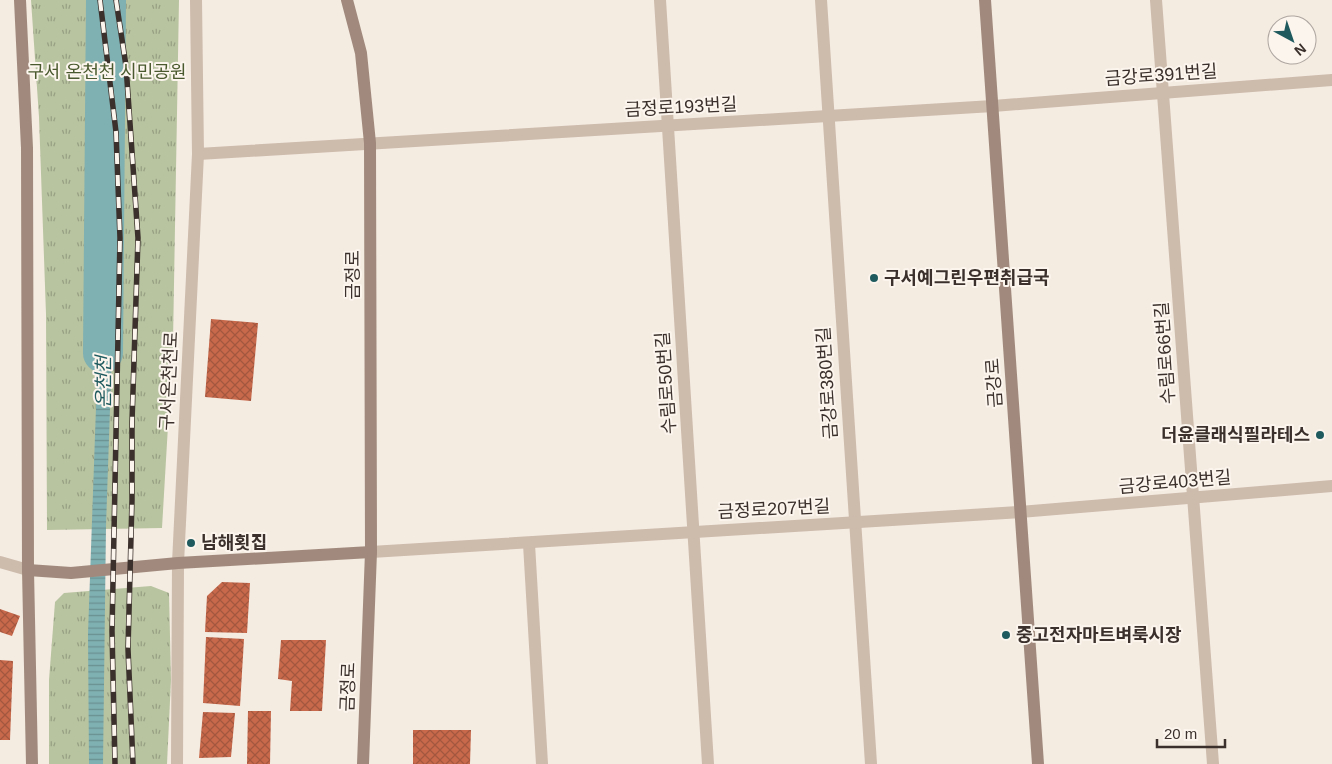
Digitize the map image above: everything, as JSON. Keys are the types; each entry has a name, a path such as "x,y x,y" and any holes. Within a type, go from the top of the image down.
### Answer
{"main road":[{"path":"20,0 27,148 28,570 32,764"},
{"name":"금정로","path":"347,0 361,53 370,143 371,552 363,764"},
{"name":"금강로","path":"985,0 1038,764"},
{"path":"28,570 71,573 171,564 371,552"}],"street":[{"name":"구서온천천로","path":"177,764 171,564 198,154 196,0"},
{"name":"수림로50번길","path":"660,0 708,764"},
{"name":"금강로380번길","path":"821,0 827,116 871,764"},
{"name":"수림로66번길","path":"1156,0 1213,764"},
{"name":"금강로391번길","path":"993,106 1332,80"},
{"name":"금정로193번길","path":"198,154 993,106"},
{"name":"금강로403번길","path":"1020,512 1332,486"},
{"name":"금정로207번길","path":"371,552 529,544 693,531 1020,512"},
{"path":"529,544 542,764"},
{"path":"0,562 28,570"}],"green space":[{"name":"구서 온천천 시민공원","path":"31,0 179,0 173,341 162,528 47,530 46,314 39,117"},
{"path":"151,586 169,593 171,680 167,764 49,764 49,680 55,602 64,593"}],"water":[{"name":"온천천","path":"110,0 124,0 106,526 103,764 89,764 88,634 97,379 119,119"}],"building":[{"path":"211,319 258,323 251,401 205,397"},
{"path":"222,582 250,583 247,633 205,632 207,596"},
{"path":"0,609 20,616 12,636 0,632"},
{"path":"206,637 244,639 240,706 203,703"},
{"path":"281,640 326,640 322,711 290,711 292,681 278,679"},
{"path":"0,660 13,661 10,740 0,740"},
{"path":"248,711 271,711 270,764 247,764"},
{"path":"203,712 235,713 231,757 199,758"},
{"path":"413,730 471,730 470,764 413,764"}],"waterway":[{"name":"온천천","path":"103,353 106,0"}],"railway":[{"path":"100,0 116,132 120,238 112,631 115,764"},
{"path":"116,0 126,66 138,238 132,422 128,649 133,764"}],"place":[{"name":"구서예그린우편취급국","path":"874,278"},
{"name":"더윤클래식필라테스","path":"1320,435"},
{"name":"남해횟집","path":"191,543"},
{"name":"중고전자마트벼룩시장","path":"1006,635"}]}
